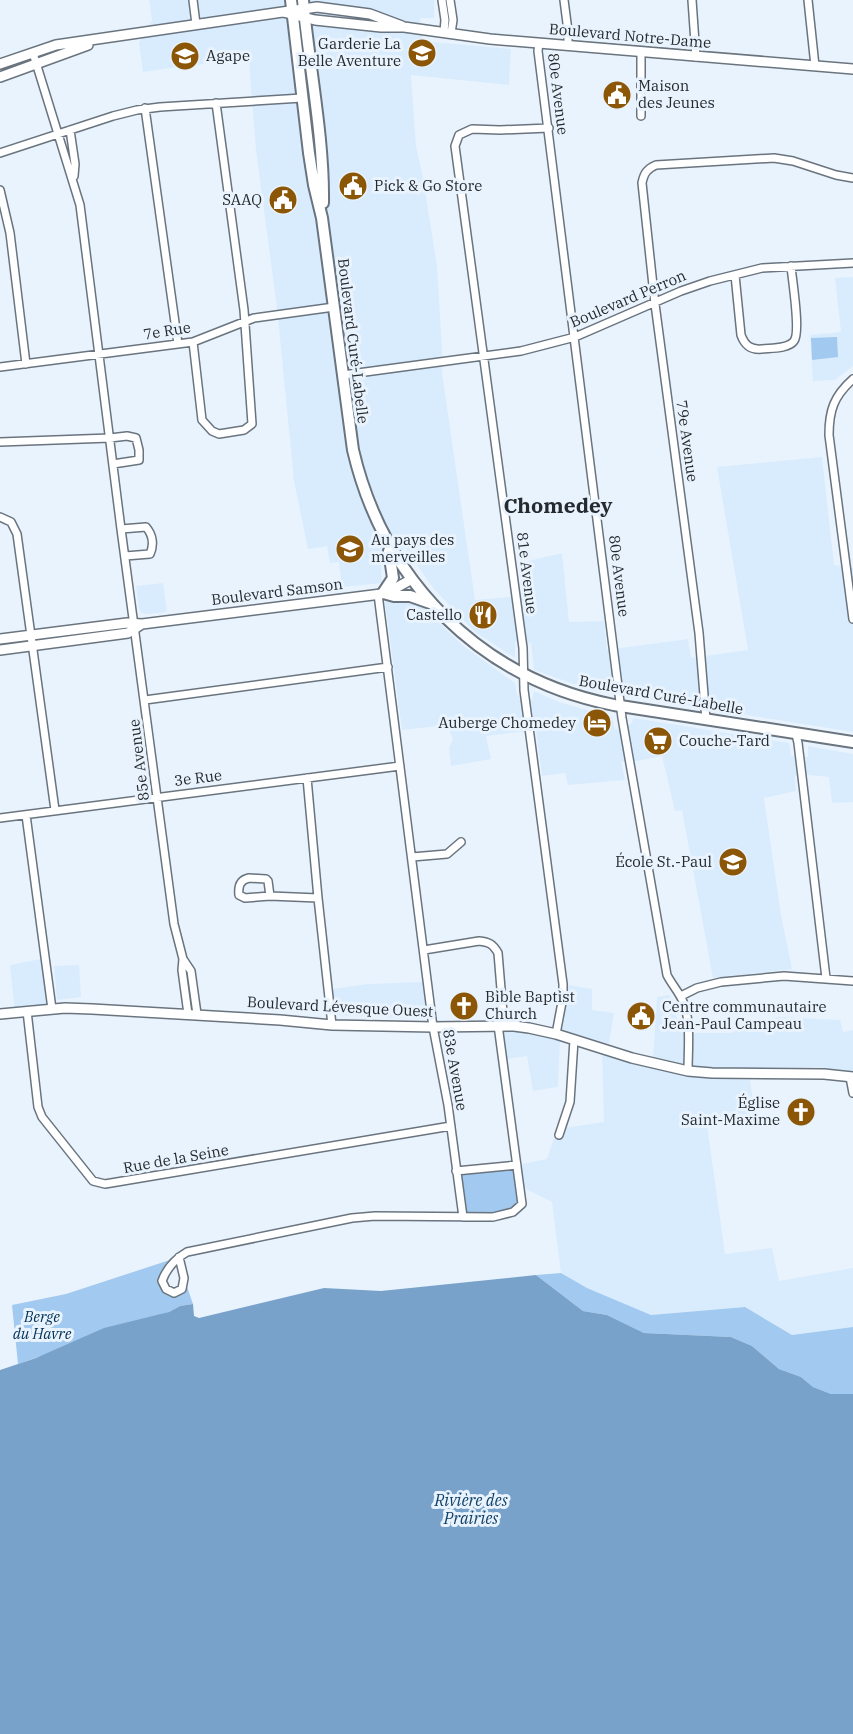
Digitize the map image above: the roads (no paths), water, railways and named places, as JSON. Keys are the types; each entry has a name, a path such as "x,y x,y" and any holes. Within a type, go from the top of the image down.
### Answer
{"main road":[{"name":"Boulevard Curé-Labelle","path":"289,9 314,185 322,218 355,462 366,494 388,542 412,579 431,603 471,641 498,661 552,688 579,697 621,706 853,742"},
{"name":"Boulevard Curé-Labelle","path":"304,9 323,184 322,218"},
{"path":"380,594 392,583 394,576 388,542"},
{"path":"380,594 411,596 431,603"}],"street":[{"path":"193,0 196,24"},
{"path":"442,0 448,32"},
{"path":"448,32 453,20 450,0"},
{"path":"564,0 568,45"},
{"path":"692,0 696,57"},
{"path":"808,0 815,66"},
{"name":"Boulevard Notre-Dame","path":"0,64 56,45 101,40 289,9 317,7 364,12 404,27 480,38 853,69"},
{"name":"Boulevard Notre-Dame","path":"0,77 101,40"},
{"name":"80e Avenue","path":"539,43 538,51 621,706 667,975 672,986 681,996 687,1012 688,1071"},
{"path":"641,52 642,116"},
{"name":"85e Avenue","path":"33,53 80,205 121,529 137,626 174,924 183,959 182,970 192,1014"},
{"path":"0,153 58,133 145,108 302,98"},
{"path":"193,342 202,420 212,431 219,434 244,429 252,424 244,322 216,103"},
{"path":"145,108 178,344"},
{"name":"81e Avenue","path":"549,128 472,129 459,135 455,146 521,633 528,724 563,984 563,997 556,1034"},
{"name":"85e Avenue","path":"70,130 75,164 74,182"},
{"name":"79e Avenue","path":"706,720 699,633 655,304 642,183 644,174 656,165 774,158 853,178"},
{"path":"0,190 10,232 26,364"},
{"name":"Boulevard Perron","path":"343,375 521,351 575,337 701,284 762,268 853,263"},
{"path":"735,275 743,342 754,350 788,346 794,342 798,330 791,266"},
{"name":"7e Rue","path":"0,367 193,342 257,318 334,307"},
{"path":"853,379 837,396 831,410 829,435 853,619"},
{"path":"0,442 127,436 136,438 139,460 113,464"},
{"path":"0,517 12,522 17,534 56,810"},
{"path":"121,529 146,527 151,533 153,548 150,554 125,556"},
{"name":"Boulevard Samson","path":"0,639 127,623 137,626 380,594 412,579"},
{"name":"83e Avenue","path":"380,594 433,1027 451,1126 463,1216"},
{"name":"Boulevard Samson","path":"0,650 128,633 137,626"},
{"path":"145,700 388,667"},
{"path":"796,734 826,978"},
{"name":"3e Rue","path":"0,818 400,766"},
{"path":"307,778 332,1024"},
{"path":"26,815 52,1009"},
{"path":"412,857 447,854 461,842"},
{"path":"270,896 266,879 243,879 240,884 239,895 245,898 270,896 318,898"},
{"path":"179,1257 184,1278 182,1289 174,1293 166,1289 162,1281 166,1269 179,1257 188,1252 352,1218 375,1216 493,1217 513,1212 522,1204 501,1025 498,953 494,945 479,941 423,950"},
{"path":"681,996 697,988 721,982 784,976 853,981"},
{"name":"Boulevard Lévesque Ouest","path":"0,1014 52,1009 92,1009 332,1024 433,1027 501,1025 556,1034 688,1071 824,1074 852,1077"},
{"name":"Rue de la Seine","path":"27,1011 38,1107 42,1117 93,1181 105,1184 451,1126"},
{"path":"559,1135 570,1102 574,1040"},
{"path":"852,1077 853,1093"},
{"path":"456,1171 517,1165"}],"water":[{"name":"Rivière des Prairies","path":"536,1275 583,1311 607,1315 644,1333 731,1337 752,1346 779,1369 801,1377 813,1387 831,1394 853,1394 853,1734 0,1734 0,1370 36,1358 104,1328 169,1312 180,1306 193,1304 194,1316 199,1318 324,1288 381,1291"}],"place":[{"name":"Garderie La Belle Aventure","path":"422,53"},
{"name":"Agape","path":"185,56"},
{"name":"Maison des Jeunes","path":"617,95"},
{"name":"Pick & Go Store","path":"353,186"},
{"name":"SAAQ","path":"283,200"},
{"name":"Au pays des merveilles","path":"350,549"},
{"name":"Castello","path":"483,615"},
{"name":"Auberge Chomedey","path":"597,723"},
{"name":"Couche-Tard","path":"658,741"},
{"name":"École St.-Paul","path":"733,862"},
{"name":"Bible Baptist Church","path":"464,1006"},
{"name":"Centre communautaire Jean-Paul Campeau","path":"641,1016"},
{"name":"Église Saint-Maxime","path":"801,1112"}],"district":[{"name":"Chomedey","path":"558,506"}],"park label":[{"name":"Berge du Havre","path":"42,1326"}]}
